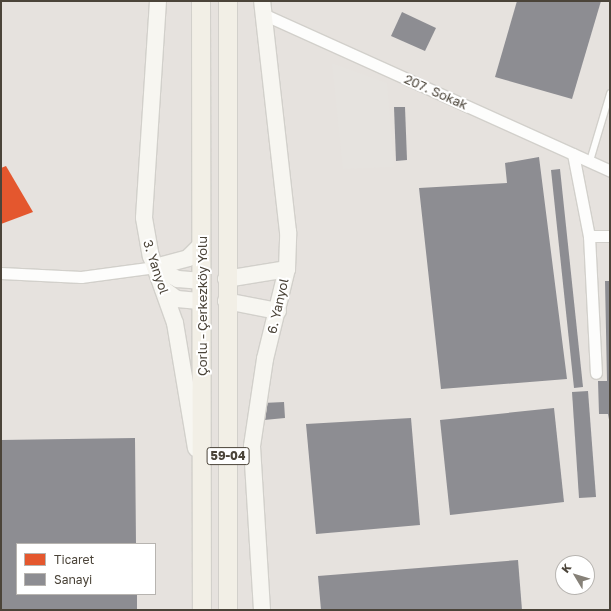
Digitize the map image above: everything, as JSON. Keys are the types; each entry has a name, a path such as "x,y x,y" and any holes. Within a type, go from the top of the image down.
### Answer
{"main road":[{"name":"3. Yanyol","path":"158,1 144,218 155,267 163,289 180,350 204,505"},
{"name":"Çorlu - Çerkezköy Yolu","path":"201,1 204,505 202,610"},
{"name":"Çorlu - Çerkezköy Yolu","path":"228,1 226,280 228,610"},
{"name":"6. Yanyol","path":"262,610 252,446 265,359 278,311 287,269 288,232 263,7"},
{"path":"155,267 188,258 202,244"},
{"path":"155,267 178,279 202,281 226,280 287,269"},
{"path":"163,289 177,299 226,301 278,311"}],"street":[{"name":"207. Sokak","path":"263,7 610,171"},
{"path":"573,154 589,236 596,373"},
{"path":"589,236 610,236"},
{"path":"1,273 81,277 155,267"}],"lane":[{"path":"590,161 610,94"}],"shaded area":[{"path":"1,1 610,1 610,610 1,610"},
{"path":"332,63 387,83 394,167 343,169"}],"building: Ticaret":[{"path":"6,166 33,212 1,224 1,168"}],"building: Sanayi":[{"path":"517,1 601,1 572,99 495,77"},
{"path":"402,12 436,28 425,51 391,36"},
{"path":"394,107 405,107 407,160 396,161"},
{"path":"539,157 567,379 441,389 419,188 507,183 505,163"},
{"path":"560,169 583,387 574,388 551,170"},
{"path":"605,281 610,281 610,425 608,414 599,414 598,381 607,381"},
{"path":"588,391 596,497 579,498 572,392"},
{"path":"284,402 285,418 264,420 263,403"},
{"path":"554,408 564,502 450,515 440,420"},
{"path":"411,418 420,525 316,534 306,424"},
{"path":"135,438 136,543 16,543 16,595 137,595 137,610 1,610 1,440"},
{"path":"518,560 522,610 321,610 318,576"}]}
